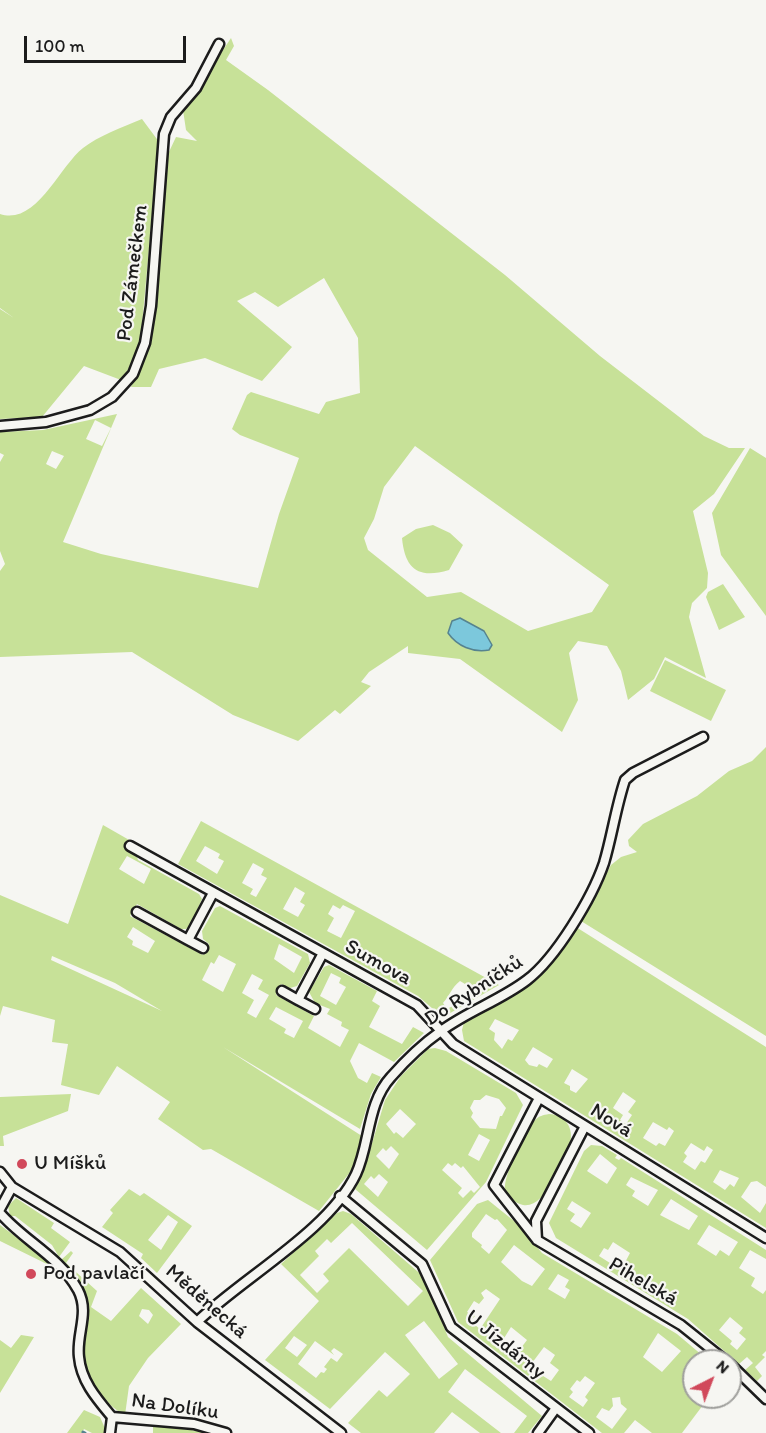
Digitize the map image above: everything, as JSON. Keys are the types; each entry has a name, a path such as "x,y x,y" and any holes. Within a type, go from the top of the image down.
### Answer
{"street":[{"name":"Pod Zámečkem","path":"0,426 46,422 90,410 112,397 133,374 145,343 151,306 164,134 171,117 196,88 219,44"},
{"name":"Do Rybníčků","path":"197,1322 278,1257 332,1209 356,1174 378,1098 389,1078 441,1030 509,992 546,964 570,930 603,866 625,780 633,773 703,737"},
{"name":"Sumova","path":"130,846 417,1005 441,1030"},
{"path":"188,940 213,893"},
{"path":"137,912 202,948"},
{"name":"Sumova","path":"298,1000 323,953"},
{"path":"282,991 315,1009"},
{"name":"Nová","path":"441,1030 453,1044 766,1238"},
{"name":"Pihelská","path":"539,1098 494,1185 537,1240 681,1325 711,1349"},
{"path":"537,1240 536,1221 585,1126"},
{"path":"0,1172 12,1187 0,1211"},
{"name":"Měděnecká","path":"12,1187 120,1252 197,1322 341,1433"},
{"name":"U Jízdárny","path":"340,1196 422,1264 451,1327 589,1433"},
{"name":"Na Dolíku","path":"0,1211 57,1262 78,1290 84,1318 79,1358 83,1375 92,1393 111,1417 194,1424 226,1433"},
{"path":"742,1376 766,1399"},
{"path":"538,1433 556,1408"},
{"path":"110,1433 111,1417"}],"green space":[{"path":"231,38 234,46 226,60 268,90 505,275 600,356 704,436 729,448 745,448 714,494 693,511 708,573 707,588 692,603 689,617 706,678 665,657 654,679 628,700 621,671 607,646 578,641 569,653 578,700 562,732 460,659 408,653 408,646 369,672 361,682 371,686 340,714 335,710 298,741 233,715 132,652 0,657 0,571 5,564 0,551 0,462 4,455 0,453 0,432 43,430 117,414 63,542 101,554 258,588 279,514 299,458 240,435 232,429 247,395 251,392 319,414 326,402 360,393 358,338 324,278 278,307 255,292 237,301 292,347 262,381 205,358 159,369 151,387 131,387 151,333 165,174 158,151 140,346 135,359 121,380 84,366 42,417 0,419 0,309 14,318 0,308 0,214 13,215 25,211 46,193 83,148 103,136 142,119 168,154 176,137 197,141 186,130 183,110","holes":["95,420 111,428 102,446 86,439","415,446 609,585 592,612 528,631 461,592 427,597 368,550 364,538 374,519 384,487","52,451 64,456 56,469 46,464"]},
{"path":"750,448 766,458 766,616 721,555 712,513"},
{"path":"433,525 450,533 463,545 449,570 438,573 422,572 410,565 406,558 402,538 416,529"},
{"path":"723,584 745,617 719,630 706,597 708,592"},
{"path":"665,660 726,690 711,721 650,691"},
{"path":"766,747 766,1036 581,921 611,865 621,857 637,852 629,846 628,840 643,824 697,796 729,771 752,761"},
{"path":"201,821 499,985 445,1016 440,1015 418,996 178,864","holes":["205,846 220,854 218,858 224,861 217,874 196,861","253,863 264,869 261,875 267,878 256,897 250,894 253,889 242,883","295,887 305,893 300,902 305,905 298,917 283,909","333,905 340,909 343,905 355,911 341,938 327,931 334,918 328,914","460,981 470,987 462,1001 447,1009 443,1003"]},
{"path":"103,825 131,841 126,850 138,860 199,894 202,899 191,924 186,929 181,929 137,904 130,916 203,955 209,944 203,939 202,931 215,908 220,906 308,954 310,963 297,986 290,988 281,984 276,995 314,1016 308,1028 340,1047 349,1030 341,1026 342,1022 327,1014 330,1009 315,1003 309,992 324,967 329,965 377,991 372,1001 380,1006 369,1027 402,1044 413,1027 424,1033 394,1062 359,1043 350,1061 358,1078 367,1083 372,1073 381,1077 371,1094 360,1129 223,1047 365,1138 355,1166 319,1211 211,1149 203,1150 158,1119 170,1102 117,1066 99,1095 61,1085 68,1044 52,1042 55,1020 3,1006 0,1016 0,895 68,924","holes":["127,856 151,869 144,884 119,869","133,927 155,941 148,953 132,945 133,941 127,937","279,944 302,957 294,973 274,959","219,955 236,964 223,992 202,980 211,962 214,964","52,956 115,983 162,1011 51,960","331,973 341,978 339,983 346,987 336,1005 320,996","252,974 263,980 258,989 269,995 256,1018 247,1013 254,1000 242,993","276,1007 303,1021 294,1038 284,1033 286,1029 269,1019"]},
{"path":"576,927 766,1047 766,1187 757,1181 751,1182 741,1197 760,1213 766,1203 766,1228 464,1041 462,1030 464,1022 498,1004 528,984 554,959","holes":["495,1019 519,1030 512,1041 508,1039 502,1049 494,1040 495,1033 489,1029","533,1047 553,1059 547,1068 539,1064 537,1067 529,1065 525,1060","572,1069 588,1079 576,1093 570,1090 570,1086 564,1083","623,1092 636,1101 628,1112 632,1115 626,1124 620,1120 623,1115 613,1108","653,1122 667,1130 669,1127 674,1131 665,1146 659,1143 656,1146 643,1138","691,1143 704,1151 707,1146 713,1150 705,1163 701,1161 695,1170 683,1162 687,1156 684,1153","720,1170 739,1178 734,1187 730,1184 725,1190 713,1182"]},
{"path":"428,1049 446,1051 516,1093 523,1105 486,1182 427,1250 355,1189 364,1170 385,1100 401,1076","holes":["486,1095 499,1099 506,1108 500,1116 496,1129 480,1128 471,1117 473,1113 470,1108 474,1100 480,1100","400,1109 416,1124 403,1138 396,1132 394,1134 386,1124","479,1134 490,1140 479,1161 468,1155","391,1146 399,1154 389,1169 376,1156 383,1148 386,1151","448,1163 452,1166 455,1163 461,1168 463,1166 480,1187 474,1193 471,1190 463,1198 458,1193 462,1188 442,1170","379,1174 388,1182 378,1197 364,1184 371,1176 374,1179"]},
{"path":"71,1094 68,1111 3,1136 4,1146 0,1146 0,1097"},
{"path":"549,1114 560,1117 567,1123 571,1133 570,1144 546,1192 539,1200 523,1205 512,1199 505,1190 507,1174 531,1125 538,1118"},
{"path":"591,1145 602,1146 617,1155 615,1158 619,1160 621,1158 766,1250 766,1259 750,1250 739,1268 755,1278 751,1286 763,1294 766,1290 766,1351 762,1355 765,1357 755,1367 762,1376 757,1381 745,1370 753,1363 747,1357 742,1361 742,1349 738,1349 746,1339 739,1333 743,1328 730,1317 719,1330 732,1341 730,1344 736,1349 722,1349 688,1319 556,1238 549,1223 584,1151","holes":["600,1154 617,1168 607,1184 587,1171","631,1177 658,1190 648,1206 632,1196 635,1191 626,1185","671,1199 698,1216 689,1230 660,1215","572,1201 591,1213 581,1228 570,1221 575,1214 567,1209","709,1225 738,1242 729,1256 720,1250 716,1256 697,1244","613,1242 630,1253 621,1270 599,1256 604,1248 608,1250"]},
{"path":"129,1189 140,1196 144,1193 192,1226 157,1273 141,1258 143,1254 102,1227 113,1213 110,1210","holes":["168,1215 178,1222 161,1250 148,1240"]},
{"path":"16,1198 54,1223 51,1228 70,1242 59,1257 52,1245 15,1216 10,1216 8,1206"},
{"path":"488,1200 519,1225 542,1253 677,1334 695,1349 682,1349 682,1409 700,1409 682,1433 652,1433 635,1420 624,1433 602,1433 458,1322 430,1260 477,1204","holes":["486,1214 497,1219 507,1230 489,1254 472,1237 472,1233","514,1245 545,1269 532,1286 522,1281 501,1262","558,1274 569,1280 565,1287 570,1290 565,1299 548,1289","486,1289 500,1299 480,1329 470,1321 475,1316 467,1312 474,1301 479,1304 484,1298 481,1293","511,1327 527,1340 515,1356 501,1343","658,1333 681,1351 662,1372 643,1357","544,1347 555,1355 550,1363 559,1370 551,1381 529,1367","585,1376 595,1383 585,1397 588,1400 583,1407 569,1397 573,1392 570,1389 577,1380 580,1382","620,1397 621,1404 627,1409 612,1429 596,1417 602,1408 609,1411 613,1406 612,1398"]},
{"path":"343,1211 351,1214 424,1277 448,1337 542,1416 528,1433 514,1433 527,1416 465,1369 448,1392 501,1433 480,1433 452,1412 434,1433 361,1433 348,1423 379,1390 387,1397 410,1374 385,1352 330,1409 265,1360 319,1301 281,1264 337,1213","holes":["352,1223 423,1291 408,1306 349,1248 323,1274 329,1281 317,1293 300,1275 319,1256 315,1251 327,1239 331,1243","424,1321 458,1364 439,1379 405,1335","294,1336 307,1345 297,1357 285,1348","315,1341 334,1355 331,1351 334,1348 343,1354 337,1362 331,1358 324,1367 327,1369 316,1378 298,1364"]},
{"path":"0,1225 57,1267 57,1269 0,1241"},
{"path":"71,1251 73,1253 66,1263 97,1291 91,1307 111,1321 141,1288 181,1324 148,1358 129,1386 125,1415 103,1398 88,1373 84,1355 89,1317 88,1304 80,1287 61,1260","holes":["142,1309 149,1310 153,1315 148,1324 139,1316"]},
{"path":"21,1335 34,1337 0,1393 0,1340 11,1348"},
{"path":"84,1410 100,1417 107,1433 92,1433 84,1429 82,1433 67,1433"},
{"path":"153,1425 214,1433 153,1433"}],"water":[{"path":"460,618 484,631 492,645 489,650 471,649 452,638 448,633 452,621"}],"place":[{"name":"U Míšků","path":"22,1164"},
{"name":"Pod pavlačí","path":"31,1274"}]}
